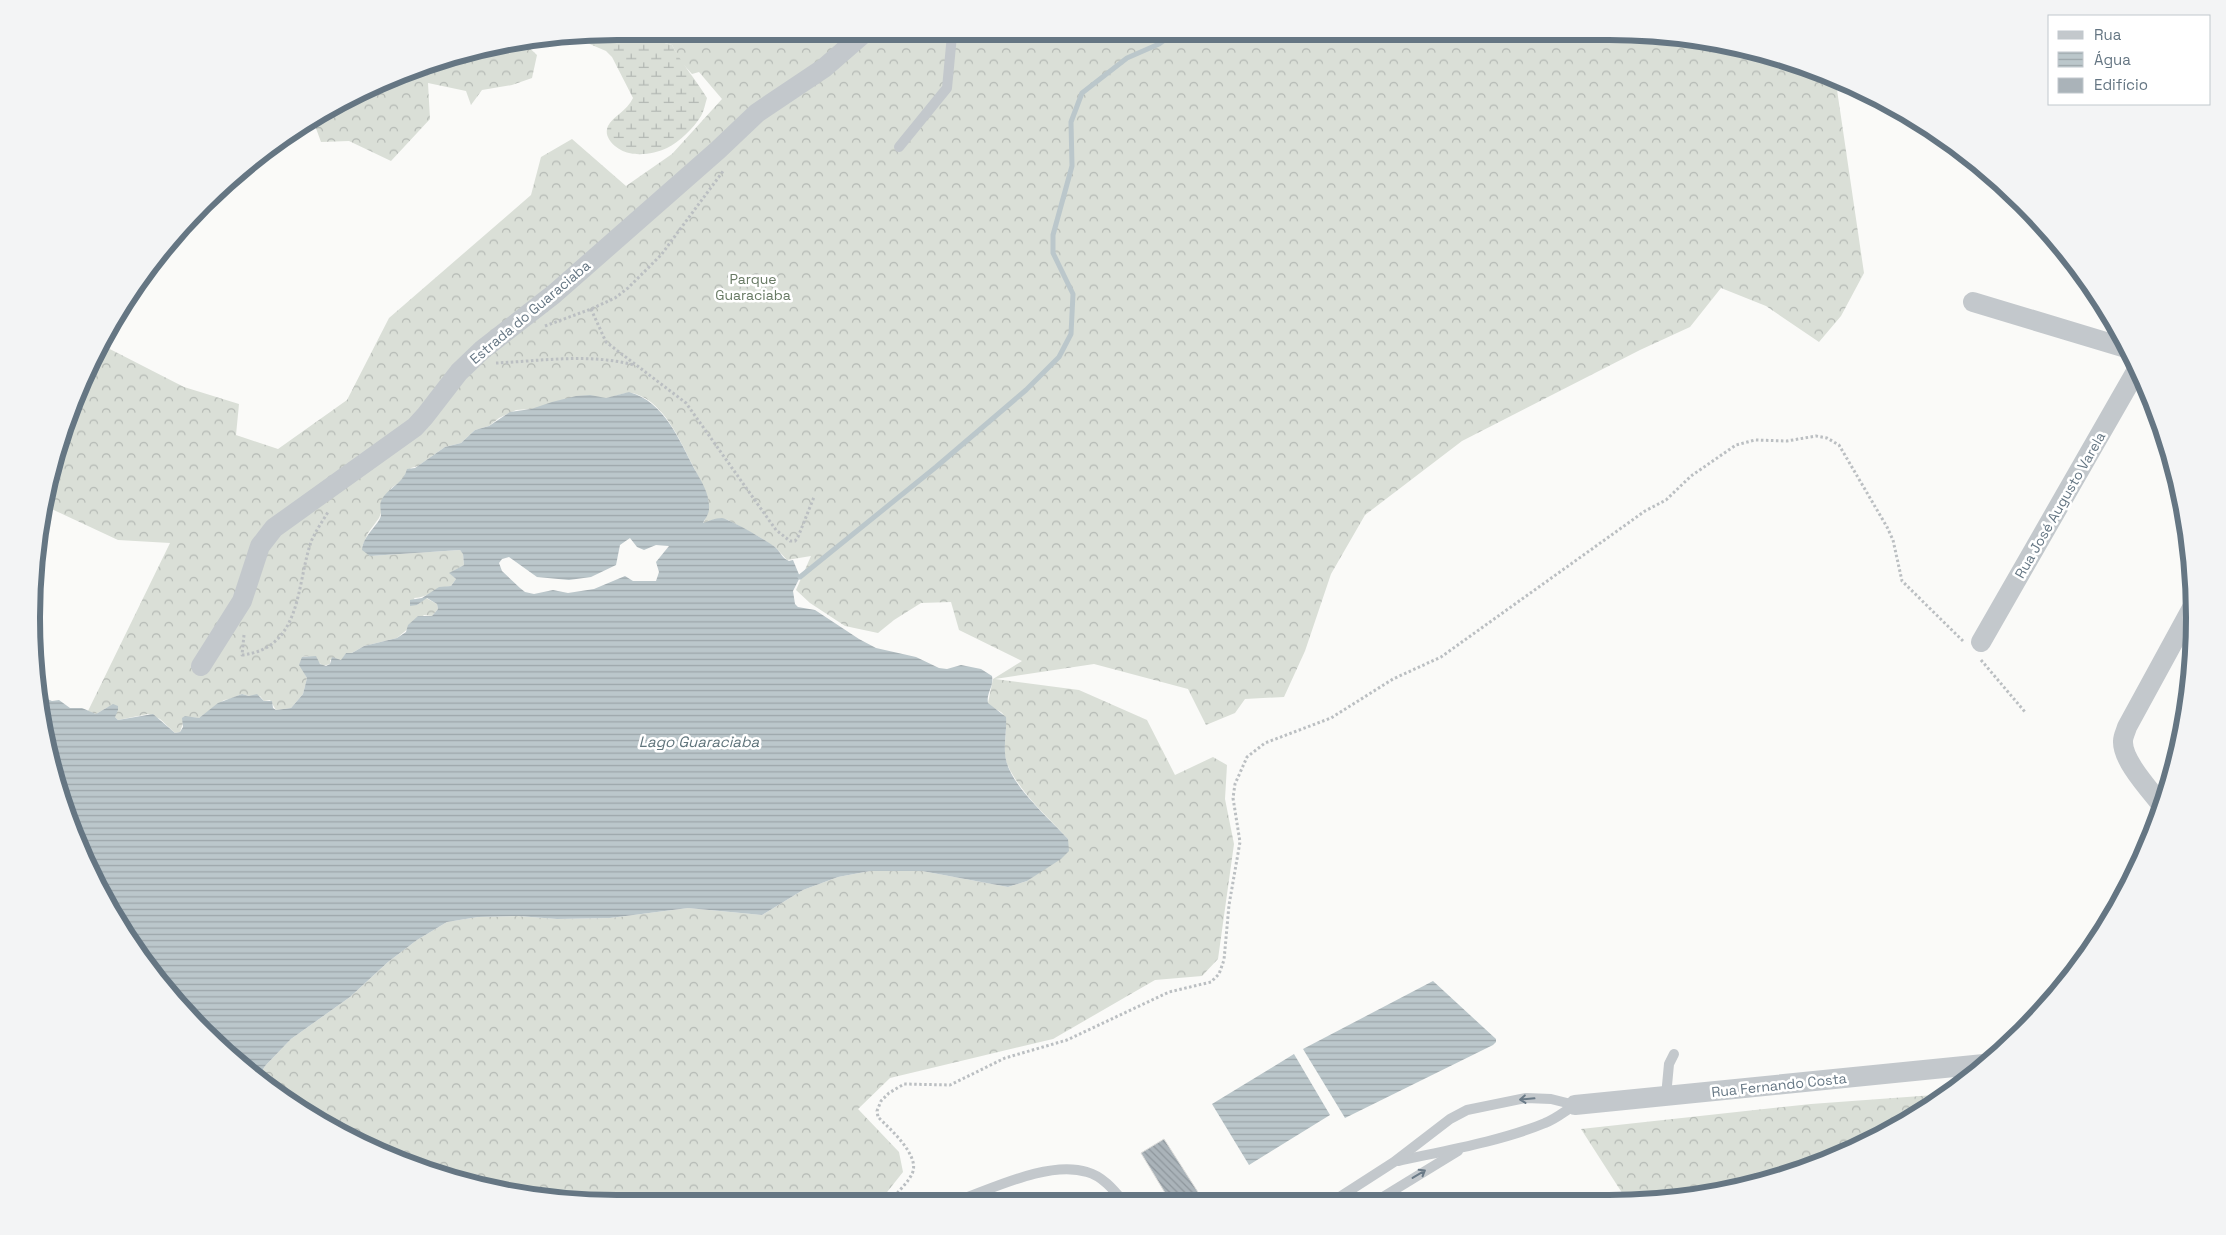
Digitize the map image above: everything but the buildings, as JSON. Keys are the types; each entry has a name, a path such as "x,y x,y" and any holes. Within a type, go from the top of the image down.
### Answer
{"street":[{"name":"Estrada do Guaraciaba","path":"202,666 238,608 260,546 274,528 415,427 426,416 459,372 482,350 581,271 757,113 824,68 856,40"},
{"path":"1973,302 2118,346"},
{"name":"Rua José Augusto Varela","path":"1974,647 2133,377"},
{"path":"2156,798 2124,751 2122,739 2186,619"},
{"name":"Rua Fernando Costa","path":"1575,1105 1973,1065"}],"lane":[{"path":"899,148 947,88 952,40"},
{"path":"1666,1096 1669,1064 1674,1054"},
{"path":"1343,1195 1394,1162 1450,1119 1467,1110 1526,1098 1551,1099 1575,1105"},
{"path":"1394,1162 1465,1146 1546,1123 1575,1105"},
{"path":"1386,1195 1465,1146"},
{"path":"974,1195 1032,1175 1056,1169 1087,1172 1102,1179 1117,1195"}],"path":[{"path":"1082,40 1096,40"},
{"path":"542,327 591,310 615,298 651,265 730,164"},
{"path":"591,310 606,342 686,403 776,530 790,541 794,541 798,537 814,497"},
{"path":"496,358 488,364 571,360 619,362 637,366"},
{"path":"896,1195 912,1174 914,1167 911,1153 878,1117 877,1111 881,1101 895,1088 904,1084 950,1085 1005,1058 1067,1040 1168,992 1212,982 1219,974 1224,960 1229,905 1240,842 1233,798 1235,784 1247,757 1265,743 1331,718 1393,679 1442,656 1644,511 1666,500 1690,476 1736,445 1755,440 1787,441 1816,436 1828,438 1839,445 1887,527 1893,540 1902,581 1974,647 2025,712"},
{"path":"245,630 242,655 264,649 283,633 295,608 311,543 332,507"}],"green space":[{"name":"Parque Guaraciaba","path":"654,40 1608,40 1646,41 1721,51 1794,71 1837,88 1864,273 1841,316 1819,342 1766,306 1721,288 1690,327 1640,350 1462,441 1365,515 1331,574 1305,651 1284,697 1245,699 1235,713 1206,725 1188,689 1094,664 995,679 1079,690 1147,720 1175,775 1213,757 1227,765 1225,799 1234,844 1218,959 1202,976 1155,980 1053,1039 890,1078 858,1109 899,1152 903,1172 885,1195 580,1194 505,1184 432,1164 362,1135 329,1118 261,1072 291,1039 350,997 388,962 417,940 447,922 478,917 518,916 557,919 610,918 688,908 762,915 803,890 838,877 870,871 922,871 1008,887 1027,881 1042,870 1068,839 1034,804 1013,775 1005,758 1005,718 1001,712 991,707 988,703 993,679 1022,661 959,630 951,602 921,603 894,620 878,633 845,626 810,603 796,590 811,556 787,560 776,548 728,520 715,519 703,524 707,509 705,493 682,444 663,414 646,399 632,393 516,410 499,418 489,426 475,430 461,443 445,447 418,466 411,468 399,483 391,488 379,518 368,533 362,547 370,556 460,550 463,553 464,565 450,573 456,579 451,586 441,588 419,598 414,598 417,605 426,598 437,604 438,609 432,616 424,615 397,638 364,646 352,653 346,653 342,660 330,660 330,664 323,666 312,657 302,657 304,672 307,678 303,694 291,708 276,710 270,700 264,701 260,696 242,694 224,700 199,718 185,717 180,732 175,733 160,719 148,714 118,720 115,717 116,713 108,707 96,714 88,711 170,543 118,540 50,508 71,432 84,397 107,348 184,387 239,404 236,435 278,449 347,400 389,318 531,195 541,157 572,139 626,186 672,154 722,99 699,72 692,74 681,62 672,45"},
{"path":"654,40 672,45 707,98 701,116 686,134 663,150 648,154 629,153 621,150 609,140 607,131 610,122 633,98 612,57 606,51 583,41"},
{"path":"529,47 537,55 532,78 512,85 482,90 471,105 466,91 428,83 430,119 391,161 349,141 321,142 315,126 362,100 397,84 468,60 505,51"},
{"path":"1933,1095 1897,1118 1864,1135 1794,1164 1721,1184 1646,1194 1623,1195 1581,1129 1811,1104"}],"water":[{"name":"Lago Guaraciaba","path":"629,392 642,397 661,413 677,435 705,489 709,509 703,523 717,518 726,519 772,545 787,560 793,560 800,577 793,591 795,604 798,607 815,610 876,648 916,657 939,668 947,669 961,665 981,669 992,676 988,703 1006,717 1005,754 1010,770 1024,792 1068,839 1069,851 1061,859 1027,881 1008,887 922,871 870,871 838,877 803,890 762,915 688,908 610,918 557,919 518,916 478,917 447,922 417,940 388,962 350,997 291,1039 261,1072 209,1026 183,998 159,969 117,906 84,838 71,803 51,730 46,698 52,701 59,700 70,708 82,708 96,714 113,704 118,706 115,717 118,720 153,714 175,733 180,732 183,727 182,718 185,716 199,718 218,703 242,694 249,696 257,694 264,701 272,701 273,708 276,710 291,708 303,694 307,678 299,665 302,657 316,656 320,664 326,666 330,664 332,657 341,660 346,653 352,653 364,646 397,638 406,632 408,625 418,616 432,616 438,609 437,604 427,598 417,605 410,606 410,600 422,598 439,587 451,586 456,579 449,573 464,565 463,554 460,550 370,556 362,550 365,539 380,518 382,499 403,477 407,469 415,468 445,447 461,443 475,430 489,426 510,412 531,409 576,396 590,395 606,398","holes":["630,538 637,547 644,550 656,545 669,546 656,562 659,572 656,581 633,581 625,576 594,589 568,593 553,590 534,594 525,592 502,571 499,563 502,559 509,557 537,577 569,580 591,577 616,565 620,545"]},
{"path":"1433,981 1496,1039 1496,1042 1345,1118 1303,1049"},
{"path":"1294,1054 1330,1115 1249,1165 1212,1104"}],"waterway":[{"path":"800,577 936,467 1026,390 1059,357 1071,334 1073,294 1053,253 1053,235 1072,166 1071,122 1082,93 1127,58 1165,40"}]}
